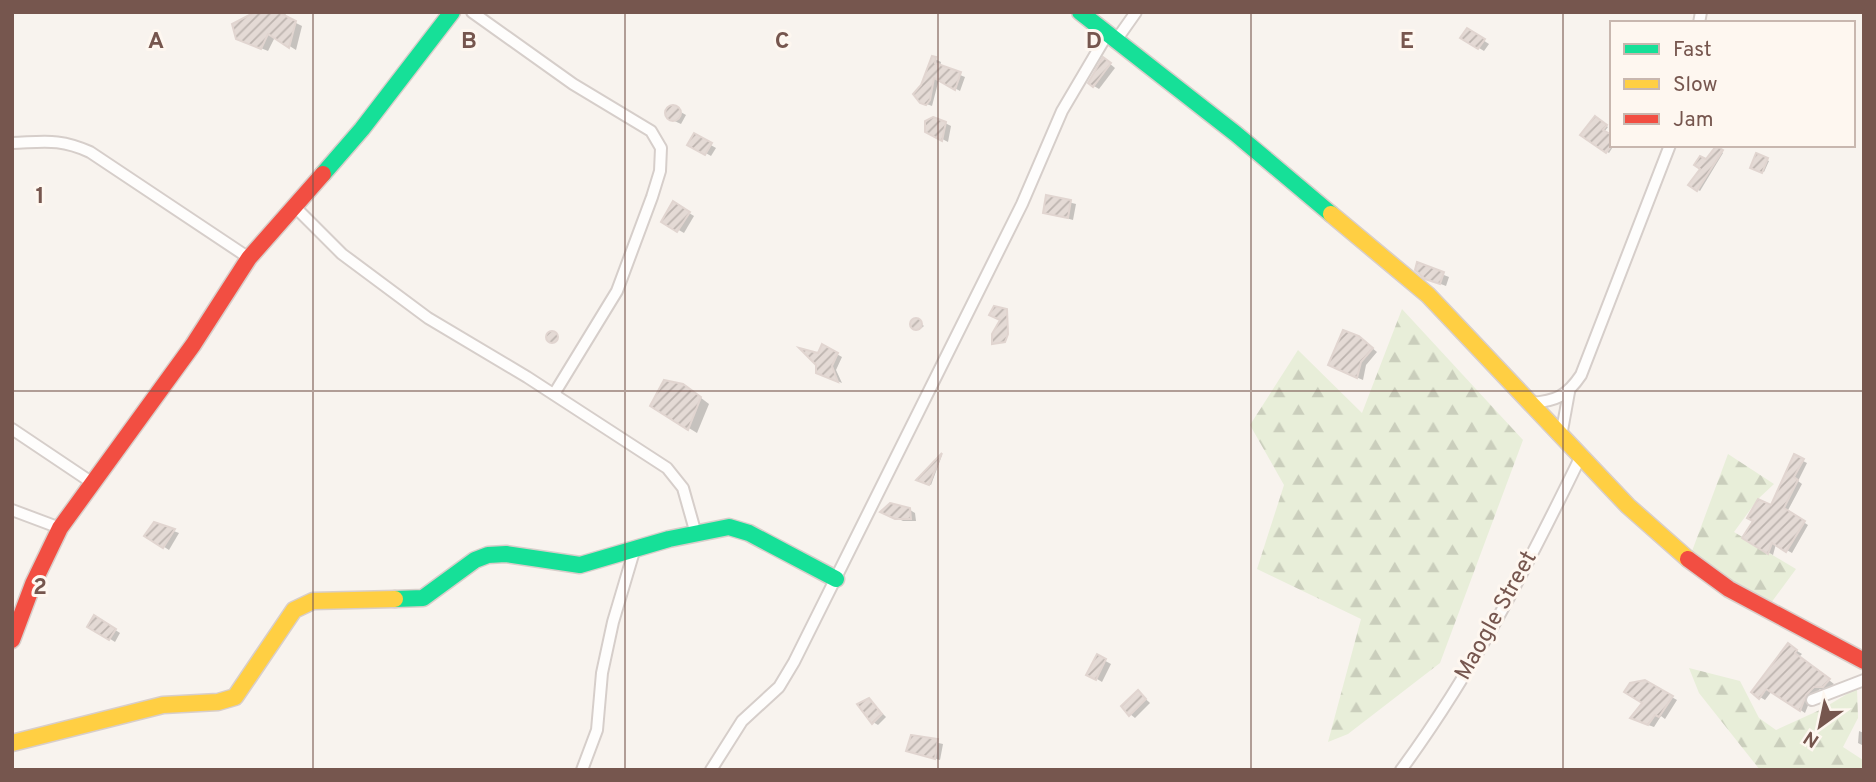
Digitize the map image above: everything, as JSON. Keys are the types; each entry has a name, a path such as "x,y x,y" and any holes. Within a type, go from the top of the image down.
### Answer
{"street":[{"path":"12,640 33,584 60,528 91,482 193,345 249,258 362,129 452,12"},
{"path":"472,12 573,84 652,131 661,148 660,171 652,197 617,291 554,394"},
{"path":"1080,12 1113,36 1429,295 1628,506 1667,541 1729,589 1864,661"},
{"path":"711,770 742,721 779,687 836,579 1022,204 1062,111 1113,36 1136,12"},
{"path":"12,143 48,140 68,142 89,152 249,258"},
{"path":"1561,436 1569,392 1589,354 1669,147"},
{"path":"293,205 342,254 428,318 554,394 667,468 683,488 696,534"},
{"path":"1531,403 1559,399 1569,392"},
{"path":"12,429 91,482"},
{"name":"Maogle Street","path":"1401,770 1454,693 1502,611 1581,456"},
{"path":"12,510 60,528"},
{"path":"12,743 163,705 218,702 235,698 295,610 313,601 423,598 475,560 488,555 506,554 580,565 635,548 729,527 749,533 836,579"},
{"path":"582,770 597,730 602,673 613,622 635,548"},
{"path":"1812,700 1864,680"}],"green space":[{"path":"1402,309 1523,440 1440,663 1348,734 1328,742 1361,619 1257,569 1284,485 1250,425 1298,350 1362,413"},
{"path":"1728,454 1774,484 1758,499 1734,532 1796,569 1765,611 1688,562"},
{"path":"1689,668 1740,681 1759,718 1776,730 1822,709 1857,688 1858,718 1843,747 1863,760 1863,770 1760,770 1699,693"}],"building":[{"path":"255,12 278,12 296,21 289,48 268,34 261,49 236,39 232,24"},
{"path":"1467,28 1485,39 1478,49 1460,38"},
{"path":"932,56 936,57 935,63 961,72 955,90 934,78 930,100 926,105 920,103 913,94 921,85"},
{"path":"1103,57 1111,63 1093,87 1088,83"},
{"path":"670,105 676,105 681,113 679,119 670,121 665,116 665,110"},
{"path":"1595,116 1607,125 1603,130 1610,134 1610,147 1606,153 1580,135"},
{"path":"933,117 946,122 942,141 925,132 925,121"},
{"path":"694,133 712,143 705,155 687,145"},
{"path":"1715,147 1723,150 1697,191 1688,185 1700,169 1694,165 1700,156 1706,159"},
{"path":"1756,153 1768,158 1762,173 1750,168"},
{"path":"1046,195 1071,200 1068,218 1043,213"},
{"path":"673,201 690,212 677,232 661,222"},
{"path":"1417,262 1444,272 1440,284 1425,279 1415,270"},
{"path":"994,306 1007,309 1008,334 1005,342 992,344 992,334 1000,320 989,315"},
{"path":"916,318 922,324 916,330 910,324"},
{"path":"1343,330 1359,336 1373,348 1361,362 1357,378 1328,365"},
{"path":"552,331 558,337 552,343 546,337"},
{"path":"822,344 838,353 832,366 838,382 816,373 816,365 799,348 818,353"},
{"path":"664,380 683,384 701,397 688,430 650,406"},
{"path":"942,453 929,485 916,480"},
{"path":"1794,454 1804,459 1794,477 1798,480 1784,508 1805,521 1786,552 1772,543 1768,554 1742,538 1753,521 1747,518 1758,499 1771,505"},
{"path":"890,503 910,508 911,519 895,519 880,512"},
{"path":"154,522 175,529 163,548 144,536"},
{"path":"94,615 116,629 109,640 87,627"},
{"path":"1788,643 1797,650 1795,653 1830,679 1823,687 1814,687 1806,695 1800,711 1766,689 1759,699 1751,692"},
{"path":"1097,654 1106,659 1096,680 1086,675"},
{"path":"1645,680 1673,696 1659,717 1655,715 1648,725 1630,718 1642,703 1624,692 1630,683"},
{"path":"1138,690 1146,699 1129,716 1121,706"},
{"path":"869,698 882,714 872,724 857,704"},
{"path":"911,735 938,739 935,759 906,751"}],"traffic: fast":[{"path":"323,174 362,129 452,12"},
{"path":"1080,12 1236,134 1331,214"},
{"path":"395,599 423,598 475,560 488,555 506,554 580,565 669,539 729,527 749,533 836,579"}],"traffic: slow":[{"path":"1331,214 1428,295 1628,506 1688,559"},
{"path":"12,743 163,705 218,702 235,697 294,610 313,601 395,599"}],"traffic: jam":[{"path":"12,640 33,584 60,528 193,345 249,258 323,174"},
{"path":"1688,559 1729,589 1864,661"}]}
